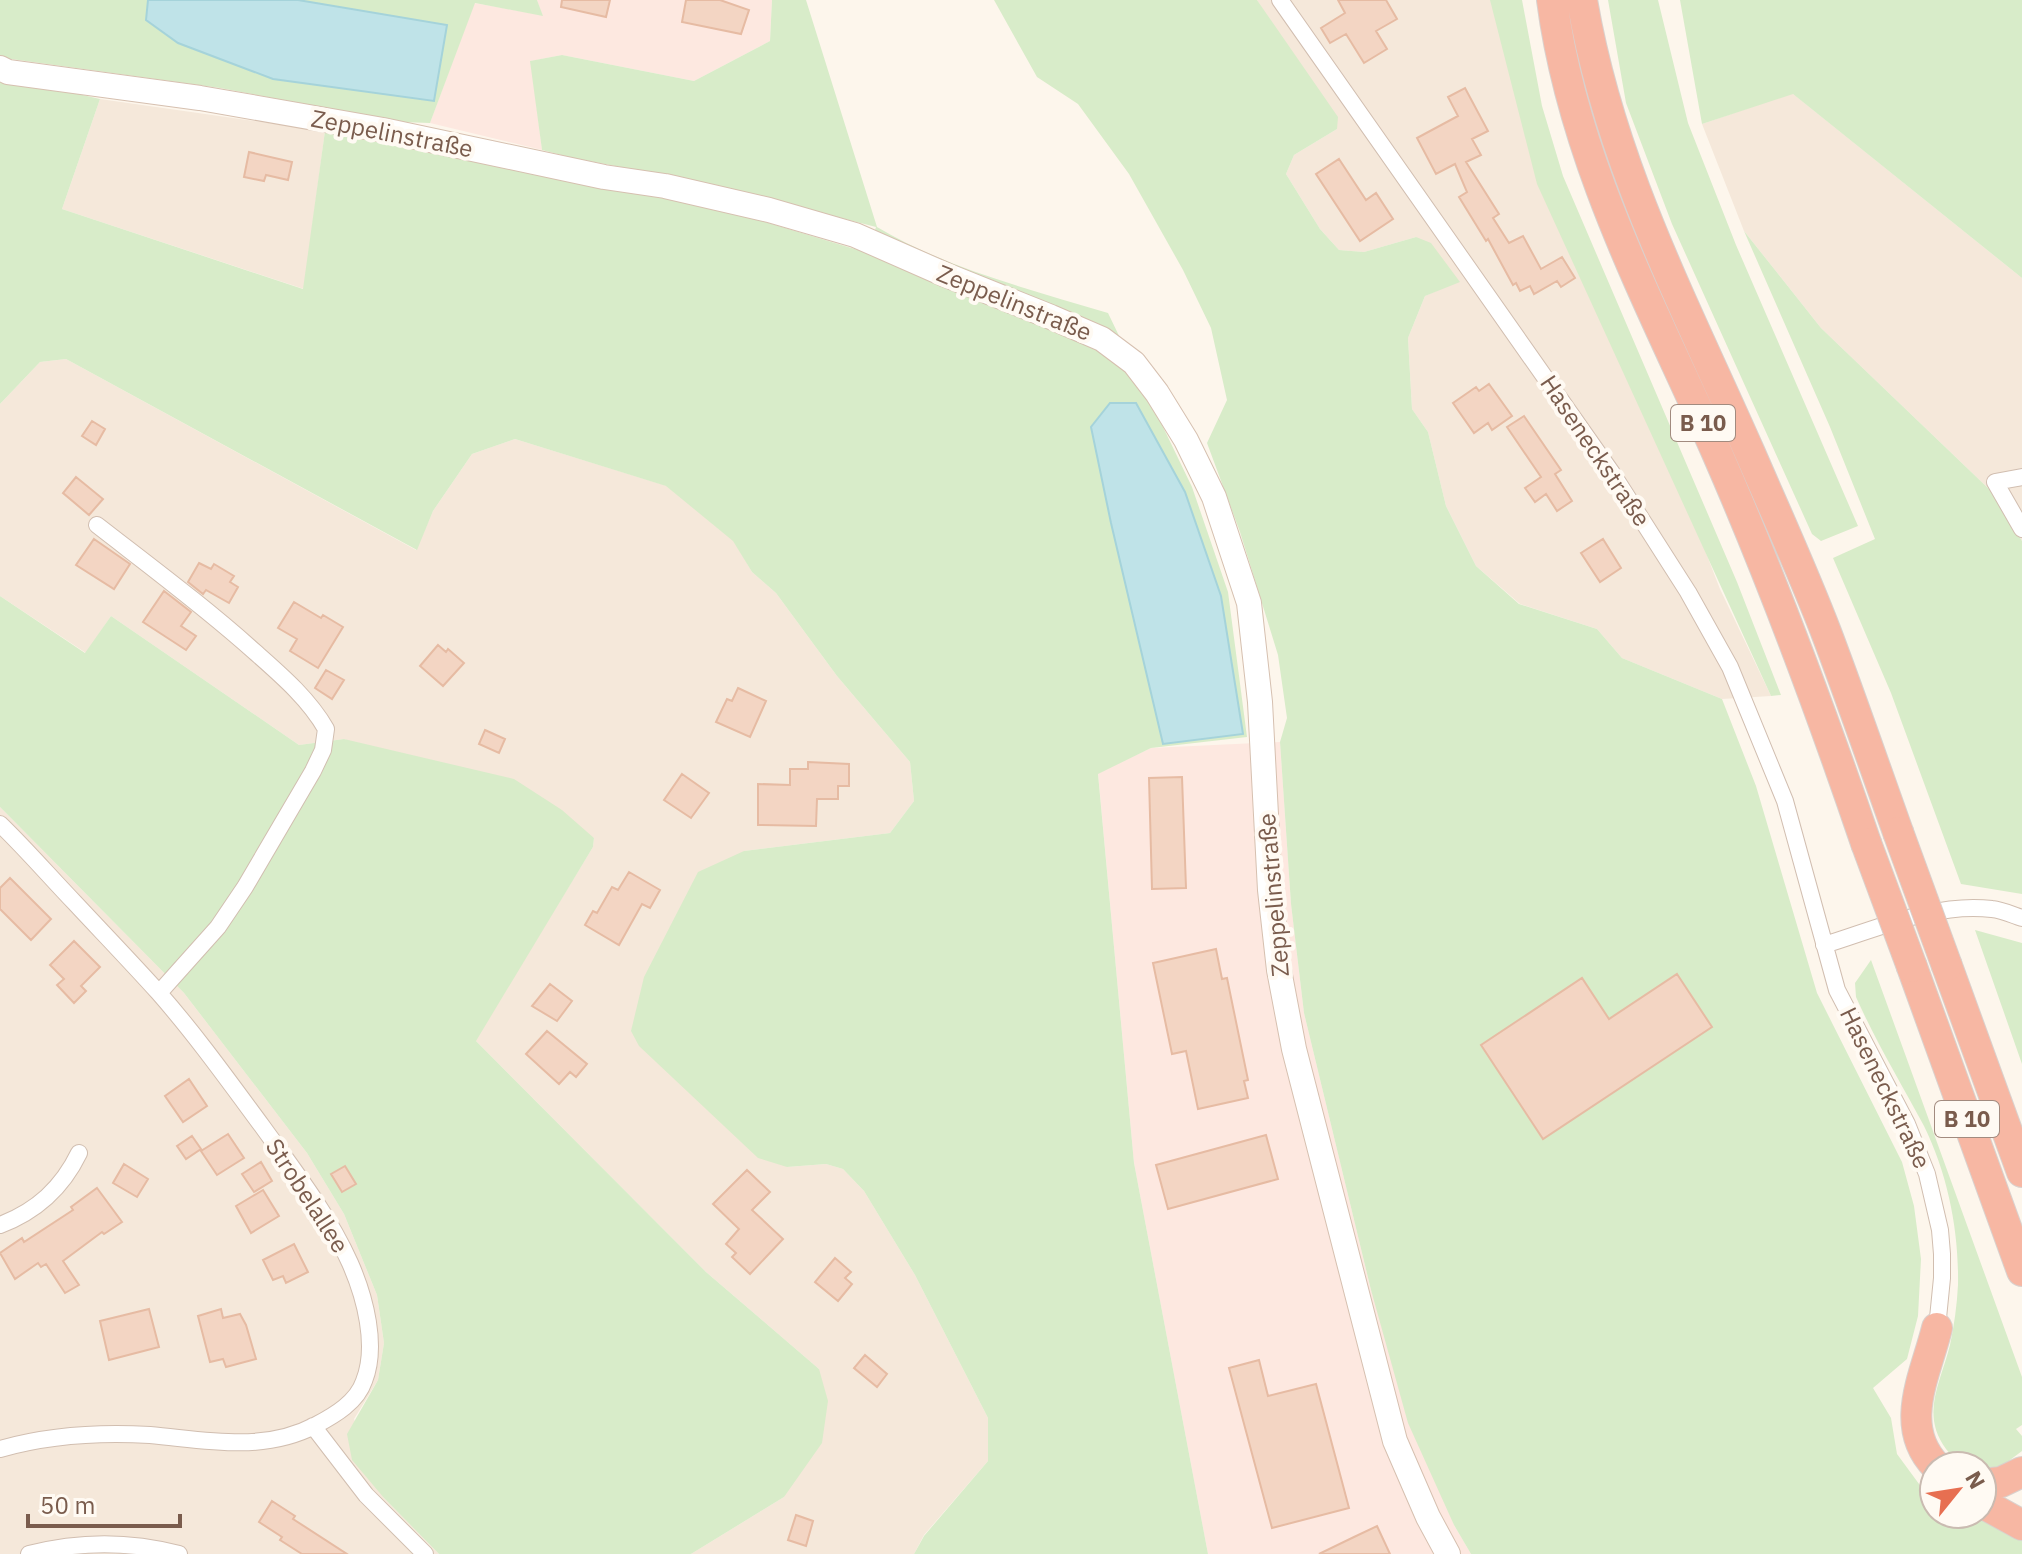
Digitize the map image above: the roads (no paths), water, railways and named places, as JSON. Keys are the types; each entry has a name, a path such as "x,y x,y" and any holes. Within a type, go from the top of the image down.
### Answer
{"highway":[{"name":"B 10","path":"1552,0 1567,79 1586,146 1619,239 1764,564 2022,1271"},
{"name":"B 10","path":"1582,0 1600,86 1648,228 1792,549 1825,631 2022,1172"},
{"path":"1995,1097 2022,1141"},
{"path":"1923,1450 1915,1431 1915,1412 1937,1328"},
{"path":"1998,1482 2022,1472"},
{"path":"1998,1512 2022,1525"}],"street":[{"name":"Haseneckstraße","path":"1280,0 1612,473 1710,629 1747,705 1785,801 1837,990 1907,1124 1927,1174 1942,1254 1937,1328"},
{"name":"Zeppelinstraße","path":"0,68 8,72 200,98 383,130 769,210 855,235 1051,317 1102,339 1134,363 1186,440 1214,497 1249,603 1260,702 1270,890 1279,970 1294,1049 1395,1441 1448,1554"},
{"path":"2022,477 1995,482 2022,529"},
{"path":"97,525 245,643 310,704 326,729 323,750 313,771 245,887 218,927 159,993"},
{"name":"Strobelallee","path":"0,824 159,993 208,1053 299,1177 351,1264 368,1329 369,1357 364,1382 354,1398 313,1426 289,1436 259,1443 221,1443 102,1433 54,1437 0,1449"},
{"path":"1824,945 1921,914 1956,909 1993,909 2022,918"},
{"path":"0,1225 24,1214 54,1193 79,1153"},
{"path":"313,1426 366,1495 425,1554"},
{"path":"29,1554 87,1544 121,1544 179,1554"}],"water":[{"path":"148,0 298,0 447,25 434,101 273,79 178,43 146,20"},
{"path":"1110,403 1136,403 1185,492 1221,596 1243,734 1163,744 1091,427"}]}
